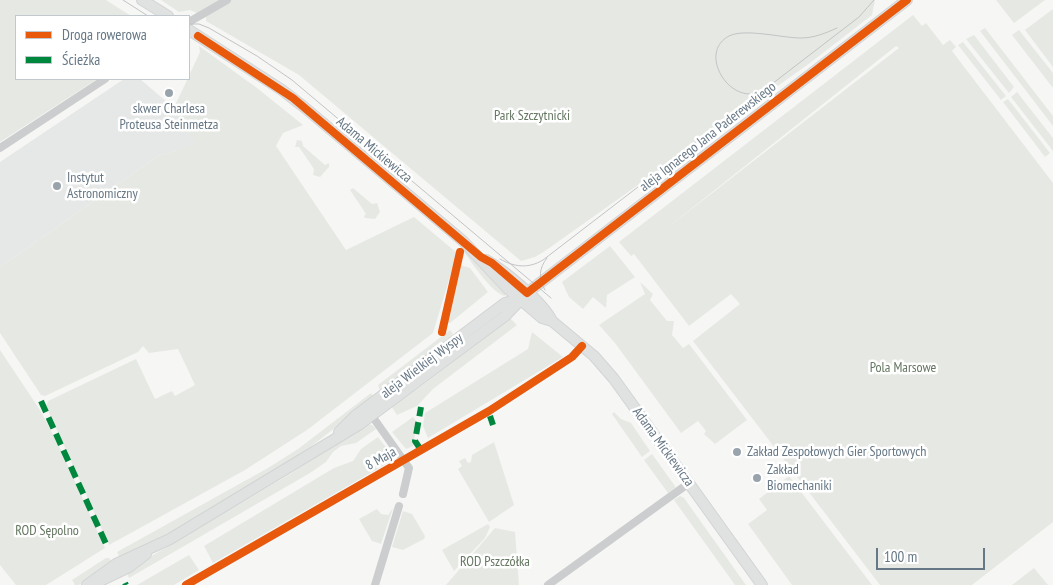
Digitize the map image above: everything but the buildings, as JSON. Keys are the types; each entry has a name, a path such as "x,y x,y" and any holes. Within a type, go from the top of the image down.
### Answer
{"main road":[{"path":"142,0 166,15"},
{"name":"aleja Ignacego Jana Paderewskiego","path":"523,296 906,0"},
{"name":"Adama Mickiewicza","path":"190,31 288,94 481,257 492,264 523,296 548,312 552,321 582,346 614,379 762,585"},
{"name":"aleja Wielkiej Wyspy","path":"89,585 129,567 156,546 280,475 330,441 372,416 505,316 523,296"},
{"name":"aleja Wielkiej Wyspy","path":"330,441 355,416 504,303 523,296"}],"street":[{"path":"190,21 227,0"},
{"path":"0,148 103,80"},
{"name":"8 Maja","path":"186,585 404,461 528,386 572,357 582,346"},
{"path":"372,416 410,472 403,494"},
{"path":"548,585 690,483"},
{"path":"375,585 399,506"}],"shaded area":[{"name":"Instytut Astronomiczny","path":"123,80 141,80 174,108 197,144 158,156 0,267 0,162"}],"green space":[{"path":"0,0 106,0 129,15 15,15 15,80 95,80 0,142"},
{"name":"Park Szczytnicki","path":"161,0 875,0 872,15 810,63 545,251 535,257 521,261 299,75 206,21 206,17 190,10 179,12"},
{"path":"996,0 1045,0 1014,23"},
{"path":"1053,9 1053,67 1025,30"},
{"name":"Pola Marsowe","path":"913,15 922,26 926,23 943,45 950,40 956,47 952,51 1053,183 1053,522 972,585 880,585 693,341 740,304 731,294 689,326 634,254 631,256 619,242","holes":["896,46 899,48 667,228"]},
{"path":"985,28 1053,116 1053,126 980,31"},
{"path":"1019,30 1053,73 1053,88 1012,35"},
{"path":"974,35 1014,87 1009,93 966,39"},
{"path":"963,42 1006,96 1001,100 958,45"},
{"path":"199,46 257,88 303,125 283,133 276,146 346,250 414,217 457,253 433,333 307,430 245,470 109,545 46,406 48,401 136,359 155,399 172,391 175,396 195,385 178,349 149,353 143,346 138,352 45,396 41,395 0,333 0,267 158,156 196,144 174,108 187,80 190,80 190,74 200,52"},
{"path":"1017,92 1053,138 1053,151 1011,97"},
{"path":"1008,99 1050,153 1045,157 1003,102"},
{"path":"297,140 302,141 303,146 325,165 329,163 329,167 320,177 313,175 314,169 299,147 295,147"},
{"path":"353,188 372,204 377,203 380,212 375,219 365,218 366,214 350,190"},
{"path":"461,244 505,290 505,296 494,289 482,276 461,248"},
{"path":"610,246 635,277 607,295 606,308 593,297 583,309 569,297 562,282"},
{"path":"460,265 470,268 488,292 450,323 446,323"},
{"path":"640,282 653,294 650,300 667,321 674,321 672,335 683,348 689,344 747,420 715,444 704,434 706,431 698,421 681,433 615,343 599,325 645,294"},
{"path":"510,318 517,325 433,389 417,406 397,415 391,406 424,384"},
{"path":"450,330 453,334 444,345 381,393 378,385"},
{"path":"532,332 563,357 428,438 423,426 425,413 528,349"},
{"name":"ROD Sępolno","path":"0,350 40,410 58,444 105,548 46,585 16,585 0,565"},
{"path":"371,393 374,398 288,464 162,538 120,559 117,552 268,468 298,449"},
{"path":"614,412 621,419 631,423 650,451 642,457 612,414"},
{"path":"413,417 417,422 413,446 406,449 392,432"},
{"path":"367,424 372,425 376,429 356,443 341,446 333,452 326,462 310,473 129,578 126,571 290,474"},
{"path":"378,437 395,459 213,563 204,546 334,468 353,461 361,449"},
{"path":"494,442 514,505 489,522 458,469 462,466 459,461 465,458 468,463 471,462 472,455"},
{"path":"652,454 675,486 668,493 644,460"},
{"path":"789,476 872,585 792,585 748,524 767,510 759,499"},
{"path":"680,496 684,498 746,585 735,585 674,500"},
{"path":"393,508 381,544 372,541 359,519 377,509 381,514 388,515"},
{"path":"403,511 412,514 425,536 424,539 403,550 392,547"},
{"path":"488,524 490,527 485,538 454,571 442,550"},
{"name":"ROD Pszczółka","path":"495,528 515,532 519,585 446,585"},
{"path":"189,555 199,570 174,585 137,585"},
{"path":"106,558 109,558 113,563 79,585 75,585 72,580"},
{"path":"1034,568 1048,585 1012,585"}],"tram line":[{"path":"123,0 146,15"},
{"path":"500,259 521,266 532,265 543,260 859,17 874,0"},
{"path":"190,24 199,24 209,28 257,56 292,80 551,298"},
{"path":"759,92 748,94 738,91 728,84 721,75 717,65 716,54 720,44 729,36 754,33 806,38 837,28"},
{"path":"545,290 540,274 547,258"}],"marked path":[{"path":"41,401 107,546"},
{"path":"421,407 415,441 421,450"},
{"path":"490,416 493,425"}],"cycle path":[{"path":"198,36 293,98 481,257 492,263 527,293 907,0"},
{"path":"442,332 460,252"},
{"path":"186,585 489,411 572,357 582,346"}],"place":[{"name":"skwer Charlesa Proteusa Steinmetza","path":"169,93"},
{"name":"Instytut Astronomiczny","path":"57,186"},
{"name":"Zakład Zespołowych Gier Sportowych","path":"737,452"},
{"name":"Zakład Biomechaniki","path":"757,478"}]}
